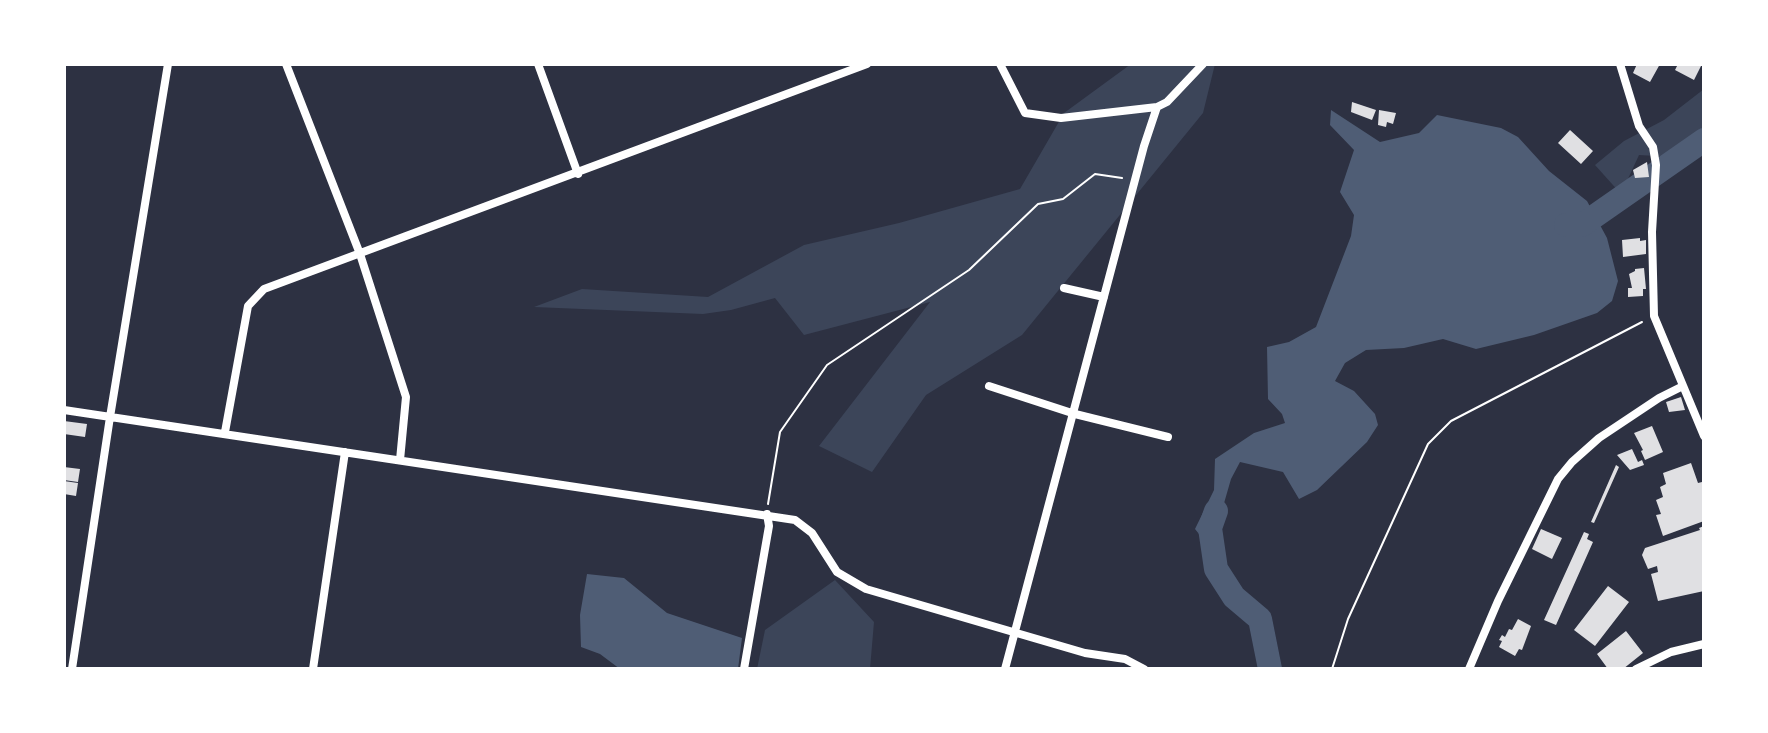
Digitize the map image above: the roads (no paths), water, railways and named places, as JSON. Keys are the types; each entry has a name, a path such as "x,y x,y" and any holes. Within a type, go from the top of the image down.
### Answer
{"street":[{"path":"72,669 168,64"},
{"path":"286,64 360,254 406,397 400,460"},
{"path":"538,64 578,174"},
{"path":"225,432 248,306 264,289 867,64"},
{"path":"1000,64 1025,113 1061,118 1157,107 1167,102 1203,64"},
{"path":"1620,64 1639,126 1653,147 1656,165 1652,232 1654,316 1704,436"},
{"path":"1005,669 1135,179 1157,107"},
{"path":"1064,288 1104,297"},
{"path":"989,386 1075,414 1168,437"},
{"path":"1469,669 1498,601 1558,479 1599,438 1659,398 1683,386"},
{"path":"64,410 795,520 812,533 837,572 866,589 1085,653 1125,659 1144,669"},
{"path":"313,669 345,452"},
{"path":"744,669 769,526 767,514"},
{"path":"1636,669 1671,652 1704,644"}],"waterway":[{"path":"1566,225 1582,225 1704,140"},
{"path":"1216,511 1210,528 1216,569 1234,597 1260,619 1270,669"}]}
